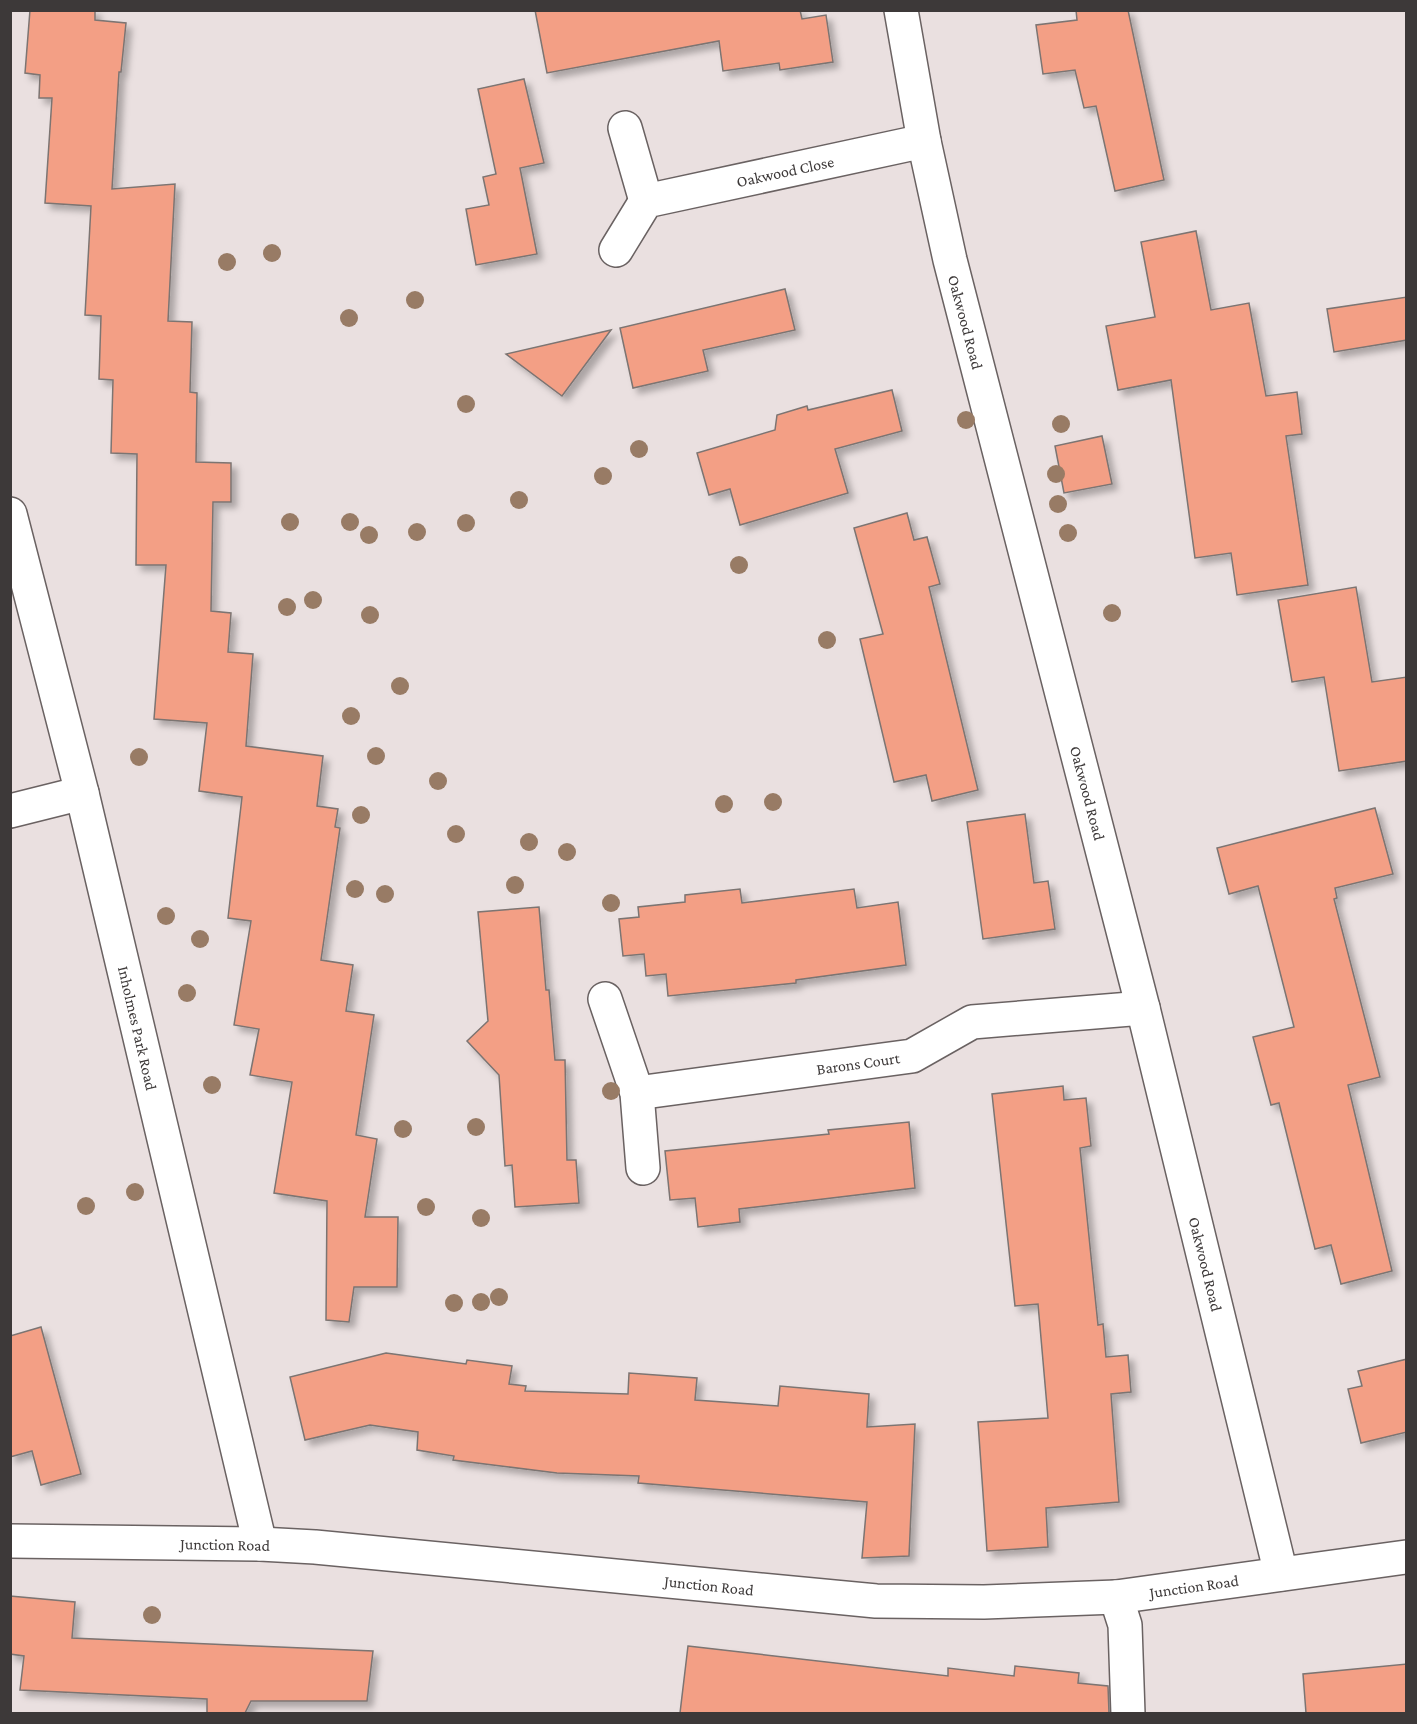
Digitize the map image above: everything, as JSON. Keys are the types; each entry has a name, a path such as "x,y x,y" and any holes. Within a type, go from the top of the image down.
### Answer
{"street":[{"name":"Oakwood Road","path":"901,10 924,141 953,272 1143,1008 1281,1574"},
{"path":"616,250 646,201 625,128"},
{"name":"Oakwood Close","path":"646,201 924,141"},
{"name":"Inholmes Park Road","path":"10,514 82,793 260,1544"},
{"path":"10,811 82,793"},
{"path":"605,999 637,1094 643,1168"},
{"name":"Barons Court","path":"637,1094 912,1056 972,1022 1143,1008"},
{"name":"Junction Road","path":"10,1541 260,1544 876,1601 984,1602 1116,1597 1407,1557"},
{"path":"1116,1597 1125,1625 1128,1713"}],"building":[{"path":"30,10 95,10 95,20 126,23 121,72 119,72 112,189 175,184 168,321 192,322 190,392 197,393 196,462 231,463 231,502 213,502 211,611 231,613 228,652 253,654 246,746 323,756 317,806 338,809 335,827 340,828 321,960 353,965 346,1011 374,1015 356,1135 377,1139 365,1217 398,1217 397,1287 354,1287 349,1322 326,1320 327,1201 274,1193 292,1082 250,1075 259,1029 234,1025 251,921 228,918 242,797 199,791 207,723 154,719 166,565 136,565 137,454 111,453 113,380 99,379 101,316 85,315 91,206 45,203 52,98 39,98 40,75 25,73"},
{"path":"535,10 800,10 802,19 826,15 833,62 780,70 779,63 723,71 719,41 547,73"},
{"path":"1076,10 1128,10 1164,180 1115,191 1096,106 1084,108 1075,70 1043,74 1036,25 1077,20"},
{"path":"524,79 544,163 520,168 537,254 476,265 466,209 489,205 483,177 496,174 478,89"},
{"path":"1196,231 1211,310 1249,303 1266,396 1297,392 1302,434 1286,436 1308,585 1237,595 1231,553 1195,558 1171,380 1118,390 1106,326 1155,317 1141,242"},
{"path":"785,289 795,330 703,350 708,371 633,388 620,328"},
{"path":"1407,297 1407,340 1334,352 1327,309"},
{"path":"611,330 562,396 506,354"},
{"path":"892,390 902,431 835,449 848,493 740,525 730,489 709,495 697,453 775,430 777,415 807,406 808,410"},
{"path":"1102,436 1112,484 1064,493 1055,446"},
{"path":"907,513 914,540 927,537 940,584 929,587 978,790 932,801 926,775 894,782 860,639 883,634 854,528"},
{"path":"1356,587 1372,682 1407,677 1407,761 1339,771 1324,677 1292,682 1278,600"},
{"path":"1375,808 1393,874 1335,888 1337,898 1334,899 1380,1077 1348,1085 1392,1271 1341,1284 1331,1245 1315,1249 1279,1103 1271,1105 1253,1037 1294,1027 1258,886 1229,894 1217,848"},
{"path":"1025,814 1034,883 1048,881 1055,929 983,939 967,822"},
{"path":"740,889 742,903 854,889 857,908 898,902 906,965 796,980 796,983 668,996 666,974 646,976 644,954 623,956 619,919 639,917 638,907 685,902 685,895"},
{"path":"539,907 555,1060 565,1060 567,1160 576,1160 579,1203 515,1207 512,1165 505,1166 499,1075 467,1041 488,1021 478,912"},
{"path":"1063,1086 1064,1100 1086,1098 1091,1146 1080,1148 1098,1325 1103,1324 1106,1357 1128,1355 1131,1392 1111,1394 1119,1502 1046,1508 1048,1547 987,1551 978,1422 1048,1418 1038,1304 1015,1306 992,1094"},
{"path":"909,1122 915,1188 739,1209 740,1222 698,1227 695,1198 670,1200 665,1151 829,1134 828,1130"},
{"path":"41,1327 81,1474 41,1485 32,1451 10,1457 10,1336"},
{"path":"386,1353 466,1364 467,1360 512,1366 509,1384 526,1386 525,1391 628,1394 629,1373 697,1378 695,1400 778,1406 780,1386 869,1394 867,1427 915,1424 909,1556 862,1558 867,1502 638,1483 639,1476 557,1473 453,1460 454,1456 417,1450 418,1432 370,1425 305,1440 290,1377"},
{"path":"1407,1359 1407,1432 1361,1443 1348,1389 1362,1386 1358,1371"},
{"path":"10,1596 75,1602 72,1638 373,1651 367,1701 251,1701 245,1713 207,1713 207,1699 20,1690 24,1656 10,1654"},
{"path":"688,1646 948,1676 948,1668 1014,1676 1015,1666 1079,1673 1078,1683 1108,1686 1109,1713 680,1713"},
{"path":"1407,1664 1407,1713 1306,1713 1303,1674"}]}
